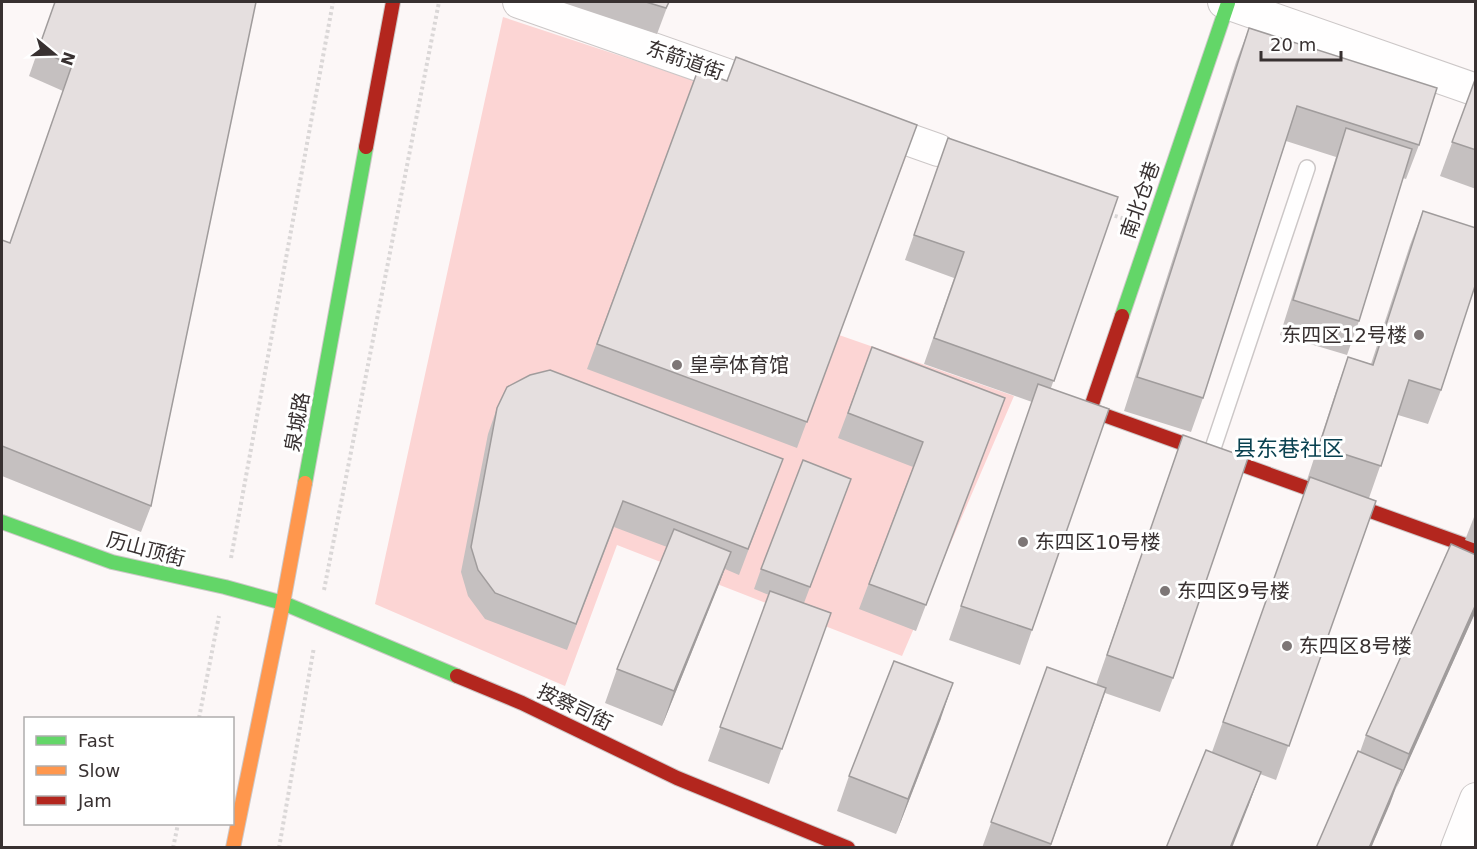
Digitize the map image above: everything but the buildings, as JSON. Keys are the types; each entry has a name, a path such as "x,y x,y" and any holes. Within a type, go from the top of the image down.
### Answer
{"street":[{"name":"泉城路","path":"233,848 283,603 393,2"},
{"name":"东箭道街","path":"519,2 795,99"},
{"path":"1226,2 1476,90"},
{"name":"南北仓巷","path":"1211,454 1090,410 1226,2"},
{"path":"839,114 938,150"},
{"path":"1211,454 1476,549"},
{"name":"历山顶街","path":"2,522 112,562 225,587 283,603"},
{"name":"按察司街","path":"283,603 522,703 677,778 848,848"},
{"path":"1456,848 1476,799"}],"lane":[{"path":"1211,454 1307,168"}],"path":[{"path":"199,717 333,2"},
{"path":"279,848 319,618 439,2"},
{"path":"1106,213 1151,228"},
{"path":"173,848 178,825"}],"shaded area":[{"name":"皇亭体育馆","path":"503,17 908,151 839,335 1014,396 902,656 617,545 565,686 375,604"}],"traffic: fast":[{"path":"1122,316 1228,3"},
{"path":"305,483 366,147"},
{"path":"2,522 112,562 225,587 283,603 457,676"}],"traffic: slow":[{"path":"233,848 305,483"}],"traffic: jam":[{"path":"366,147 393,2"},
{"path":"1122,316 1090,410 1476,549"},
{"path":"457,676 522,703 677,778 848,848"}],"place":[{"name":"东四区12号楼","path":"1419,335"},
{"name":"皇亭体育馆","path":"677,365"},
{"name":"东四区10号楼","path":"1023,542"},
{"name":"东四区9号楼","path":"1165,591"},
{"name":"东四区8号楼","path":"1287,646"}],"district":[{"name":"县东巷社区","path":"1289,448"}]}
